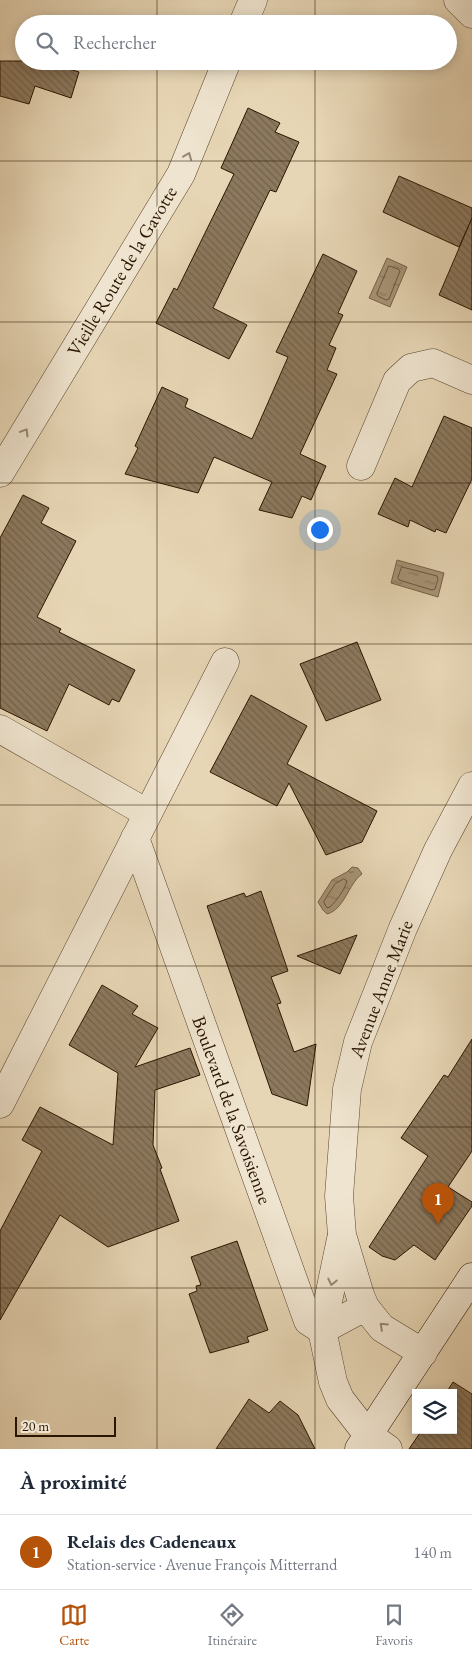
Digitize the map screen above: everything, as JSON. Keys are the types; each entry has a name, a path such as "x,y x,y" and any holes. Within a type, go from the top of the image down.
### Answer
{"street":[{"path":"247,15 253,0"},
{"path":"458,0 472,14"},
{"name":"Vieille Route de la Gavotte","path":"0,473 181,174 224,70"},
{"path":"361,466 397,380 411,368 433,363 472,380"},
{"path":"0,1104 226,662"},
{"path":"0,729 147,814"},
{"name":"Avenue Anne Marie","path":"423,1353 382,1328 365,1307 342,1235 339,1196 347,1089 358,1042 403,928 438,850 472,786"},
{"name":"Boulevard de la Savoisienne","path":"135,838 308,1321 322,1330"},
{"name":"Avenue Anne Marie","path":"342,1235 322,1330 333,1382 340,1399 371,1444"},
{"path":"371,1444 440,1324 472,1278"},
{"path":"322,1330 365,1307"}],"water":[{"path":"387,258 407,267 390,307 369,298"},
{"path":"397,560 444,573 438,597 391,583"},
{"path":"352,867 358,868 362,874 357,878 338,907 327,914 318,902 332,880"}],"building":[{"path":"0,61 15,61 15,70 72,70 79,72 71,98 35,86 29,104 0,96"},
{"path":"248,108 280,123 275,132 299,142 276,192 270,190 213,308 247,325 229,359 156,323 174,288 177,290 234,174 221,168"},
{"path":"399,176 472,208 472,218 459,247 383,212"},
{"path":"472,218 472,310 439,295"},
{"path":"323,254 357,271 338,313 343,315 329,345 336,348 327,370 337,374 300,454 326,466 311,500 302,496 292,518 259,510 272,482 214,457 198,493 125,474 138,448 135,446 162,387 188,399 185,407 252,439 288,357 276,352"},
{"path":"444,416 472,428 472,479 446,533 436,529 435,532 410,520 408,527 378,514 395,478 412,487"},
{"path":"23,495 49,508 41,523 76,541 37,617 61,629 59,632 135,670 119,702 112,699 109,705 69,684 47,731 0,708 0,538"},
{"path":"357,642 381,700 326,721 300,664"},
{"path":"251,695 307,726 287,764 377,811 362,842 326,855 289,783 277,806 210,772"},
{"path":"261,891 288,971 271,977 281,1003 277,1004 294,1052 316,1044 307,1106 272,1094 207,906 244,893 246,897"},
{"path":"357,935 340,974 297,956"},
{"path":"102,985 138,1006 132,1014 158,1028 135,1067 190,1048 200,1075 155,1090 153,1145 179,1221 108,1247 60,1215 0,1320 0,1231 42,1151 22,1140 40,1107 113,1145 118,1073 69,1045"},
{"path":"472,1039 472,1151 448,1187 472,1202 472,1206 435,1260 414,1245 395,1260 382,1256 369,1247 428,1156 401,1138 444,1075 448,1077"},
{"path":"237,1241 268,1330 247,1337 249,1342 210,1353 189,1294 197,1291 196,1286 201,1285 191,1257"},
{"path":"453,1382 472,1394 472,1449 409,1449 419,1434 457,1434 457,1389 449,1389"},
{"path":"249,1399 269,1413 280,1401 298,1415 315,1449 216,1449"}],"place":[{"name":"Relais des Cadeneaux","path":"438,1224"}]}
